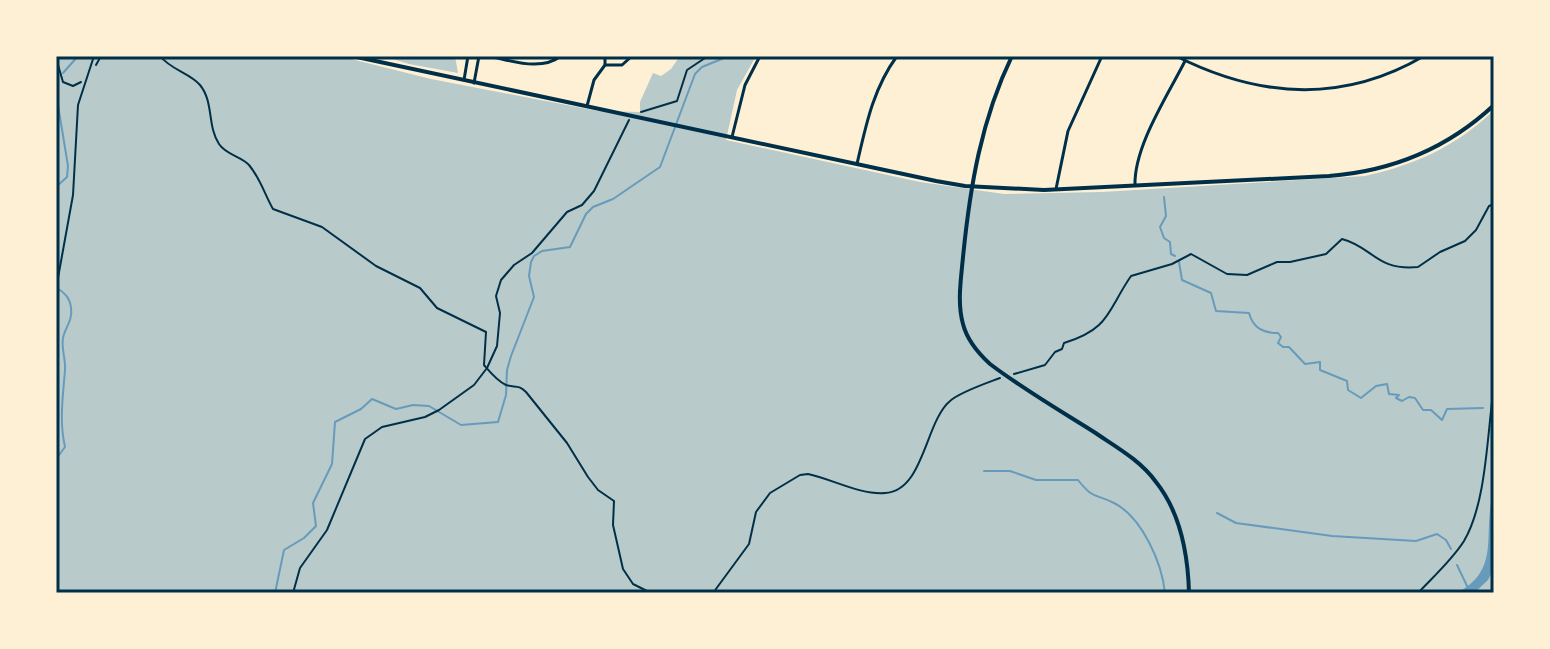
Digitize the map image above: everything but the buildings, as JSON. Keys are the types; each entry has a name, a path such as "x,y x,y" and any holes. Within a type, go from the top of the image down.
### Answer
{"street":[{"path":"56,287 73,195 77,116 94,56"},
{"path":"352,56 971,187 1056,189 1329,176 1379,169 1441,146 1494,105"},
{"path":"464,81 468,56"},
{"path":"474,83 479,56"},
{"path":"487,56 540,65 561,56"},
{"path":"587,106 594,80 605,65 605,56"},
{"path":"605,65 622,65 632,56"},
{"path":"732,137 745,85 760,56"},
{"path":"857,164 874,97 881,79 897,56"},
{"path":"1012,56 986,121 971,187 961,289 962,321 978,351 1007,376 1124,452 1153,477 1177,523 1186,559 1189,593"},
{"path":"1056,189 1068,131 1102,56"},
{"path":"1176,56 1239,82 1303,90 1337,88 1372,80 1424,56"},
{"path":"1135,185 1136,171 1146,141 1185,61"},
{"path":"1418,593 1453,555 1471,527 1478,503 1494,387"}],"path":[{"path":"56,58 60,77 67,85 73,86 85,80 101,56"},
{"path":"160,56 177,72 197,81 203,88 219,145 248,164 273,209 330,232 388,273 420,288 437,308 486,332 484,361 487,368 507,385 521,387 526,392 562,436 598,490 614,501 613,525 623,569 633,584 651,593"},
{"path":"641,112 677,101 687,70 708,56"},
{"path":"293,593 300,568 327,530 365,439 382,427 425,417 470,389 487,368 497,346 500,313 496,296 501,280 514,265 532,253 567,212 582,205 594,191 629,119"},
{"path":"713,593 749,544 760,505 778,487 808,474 878,493 894,491 909,480 938,415 950,401 1007,376 1039,368 1062,349 1064,343 1093,332 1112,310 1131,276 1172,264 1185,256 1199,256 1227,274 1247,275 1277,262 1326,254 1342,239 1381,263 1418,267 1431,257 1465,241 1476,230 1489,206 1494,204"}],"shaded area":[{"path":"56,56 339,56 431,79 598,111 640,112 640,102 653,73 661,76 671,69 680,56 756,56 737,90 726,140 920,182 1004,194 1102,192 1365,176 1418,160 1450,144 1494,110 1494,593 56,593"},
{"path":"383,56 455,56 458,73 409,64"}],"water":[{"path":"1494,492 1494,568 1488,580 1474,593 1457,593 1480,573 1485,561"}],"waterway":[{"path":"63,73 78,56"},
{"path":"275,593 284,550 316,526 313,503 332,464 335,422 361,409 372,399 396,409 413,405 429,406 461,425 498,422 506,395 511,356 534,297 529,276 534,256 542,251 570,247 586,214 593,207 613,199 660,167 695,74 702,67 729,56"},
{"path":"56,93 68,166 67,177 56,187"},
{"path":"1164,197 1166,216 1160,227 1164,238 1170,242 1171,254 1175,256"},
{"path":"1179,262 1182,280 1211,293 1216,311 1249,313 1256,326 1263,331 1278,333 1281,337 1278,343 1289,347 1305,364 1320,362 1320,370 1347,381 1348,390 1361,398 1376,386 1387,384 1389,394 1399,395 1396,398 1402,401 1415,398 1423,410 1431,410 1442,420 1447,409 1483,408"},
{"path":"56,459 65,447 62,418 63,342 71,313 68,299 57,288"},
{"path":"984,471 1010,471 1036,480 1078,480 1091,493 1114,503 1133,519 1149,542 1160,568 1165,593"},
{"path":"1217,513 1236,523 1332,536 1416,541 1437,534 1446,540 1451,549"},
{"path":"1457,565 1468,588"}]}
